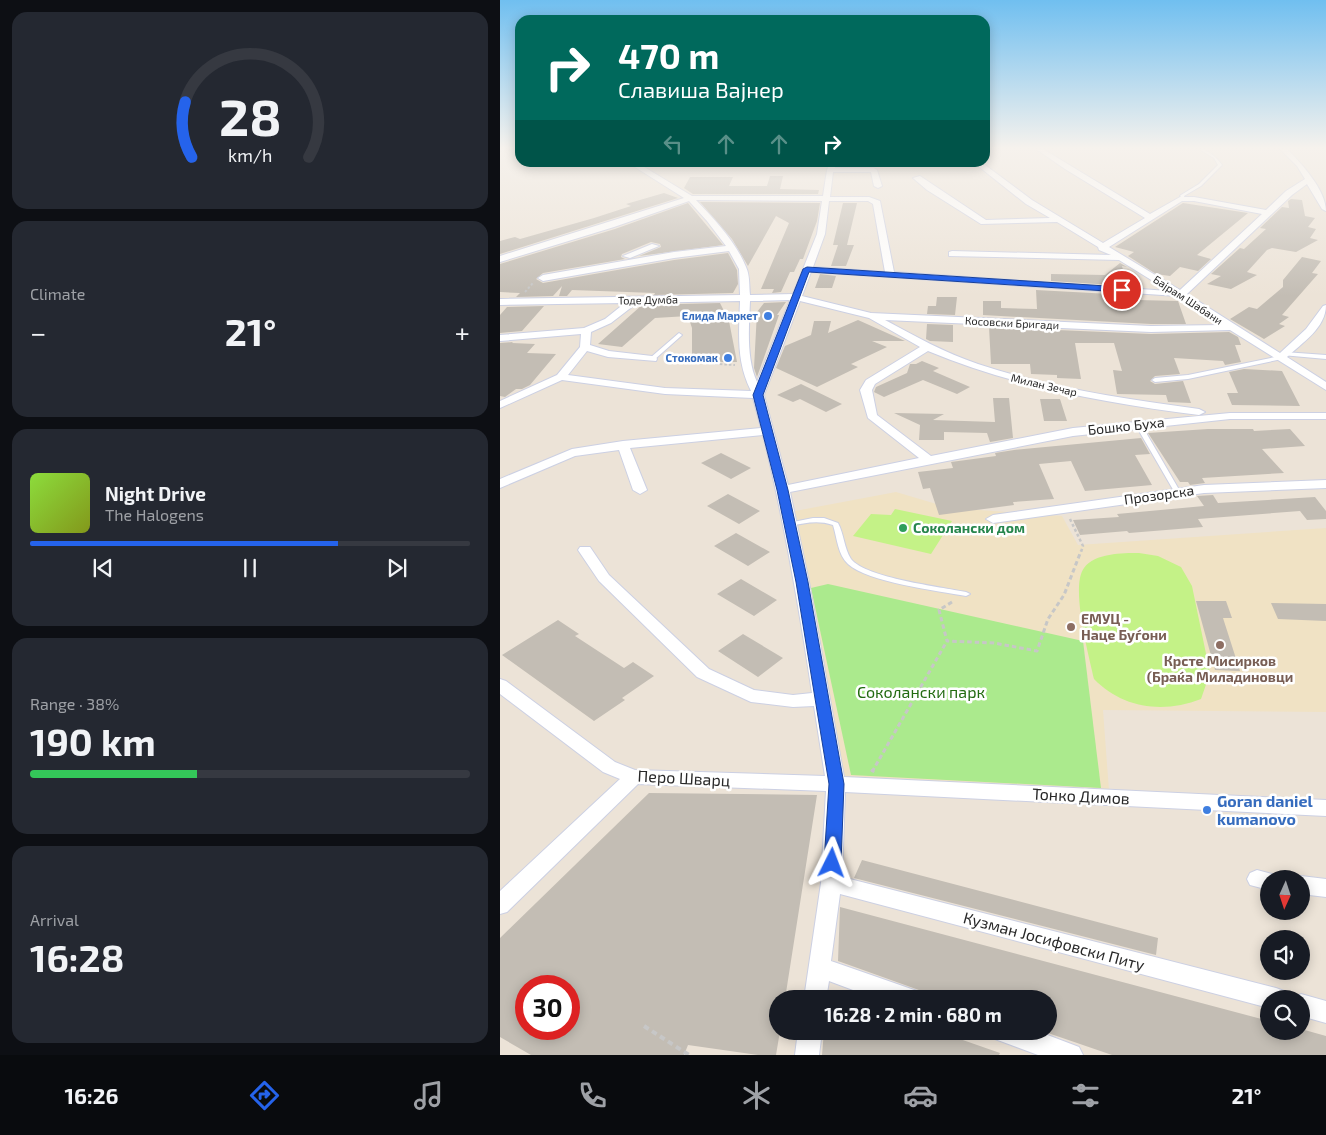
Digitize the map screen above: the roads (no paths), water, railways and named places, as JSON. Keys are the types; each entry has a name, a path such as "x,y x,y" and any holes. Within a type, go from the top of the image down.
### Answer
{"street":[{"path":"500,259 611,225 689,198"},
{"path":"690,198 710,219 732,248 743,269 745,358 748,374 758,395 783,490 802,582 836,784 831,883 817,990"},
{"path":"758,395 820,234 825,198"},
{"path":"829,198 876,201 890,274"},
{"path":"946,198 984,222 1058,220"},
{"name":"Бајрам Шабани","path":"1024,198 1102,248 1181,294 1230,327 1282,356 1326,387"},
{"path":"1118,198 1151,218"},
{"path":"1102,248 1175,201 1183,198"},
{"path":"1185,198 1269,213"},
{"path":"807,269 1181,294 1285,198"},
{"path":"1319,198 1326,209"},
{"path":"601,266 655,246"},
{"path":"543,278 601,266 732,248"},
{"path":"952,254 1121,258"},
{"name":"Тоде Думба","path":"500,302 796,297"},
{"name":"Косовски Бригади","path":"796,297 871,316 1151,329 1230,327"},
{"path":"500,338 586,330 608,321 633,301"},
{"path":"1282,356 1310,331 1326,308"},
{"name":"Милан Зечар","path":"871,316 927,347 972,366 1006,376 1137,404 1230,416"},
{"path":"500,405 561,377 585,347 586,330"},
{"path":"585,347 608,354 652,359"},
{"path":"927,347 870,382 866,390 872,416 930,461"},
{"path":"561,377 664,391 758,395"},
{"path":"1137,404 1141,424"},
{"name":"Бошко Буха","path":"783,490 1017,442 1141,424 1230,416 1326,416"},
{"path":"500,484 572,453 623,445 768,431"},
{"path":"623,445 640,490"},
{"name":"Прозорска","path":"993,519 1204,489 1326,484"},
{"path":"585,550 604,578 703,673 751,696 793,702 821,699"},
{"name":"Перо Шварц","path":"500,685 609,767 634,777 836,784"},
{"path":"500,905 634,777"},
{"name":"Тонко Димов","path":"836,784 1326,808"},
{"name":"Кузман Јосифовски Питу","path":"831,883 1260,995"},
{"path":"1310,886 1326,888"},
{"path":"820,968 883,990"},
{"path":"1310,1008 1326,1012"},
{"path":"807,1055 809,1040"},
{"path":"1028,1040 1071,1055"}],"lane":[{"path":"652,359 679,335"},
{"path":"1155,380 1188,377 1282,356 1326,357"},
{"path":"1141,424 1178,493"},
{"path":"790,524 805,520 827,520 836,524 846,555 852,564 871,574 966,594"}],"place":[{"name":"Елида Маркет","path":"768,316"},
{"name":"Стокомак","path":"728,358"},
{"name":"Соколански дом","path":"903,528"},
{"name":"ЕМУЦ - Наце Буѓони","path":"1071,627"},
{"name":"Крсте Мисирков (Браќа Миладиновци","path":"1220,645"},
{"name":"Goran daniel kumanovo","path":"1207,810"}],"park label":[{"name":"Соколански парк","path":"921,692"}]}
